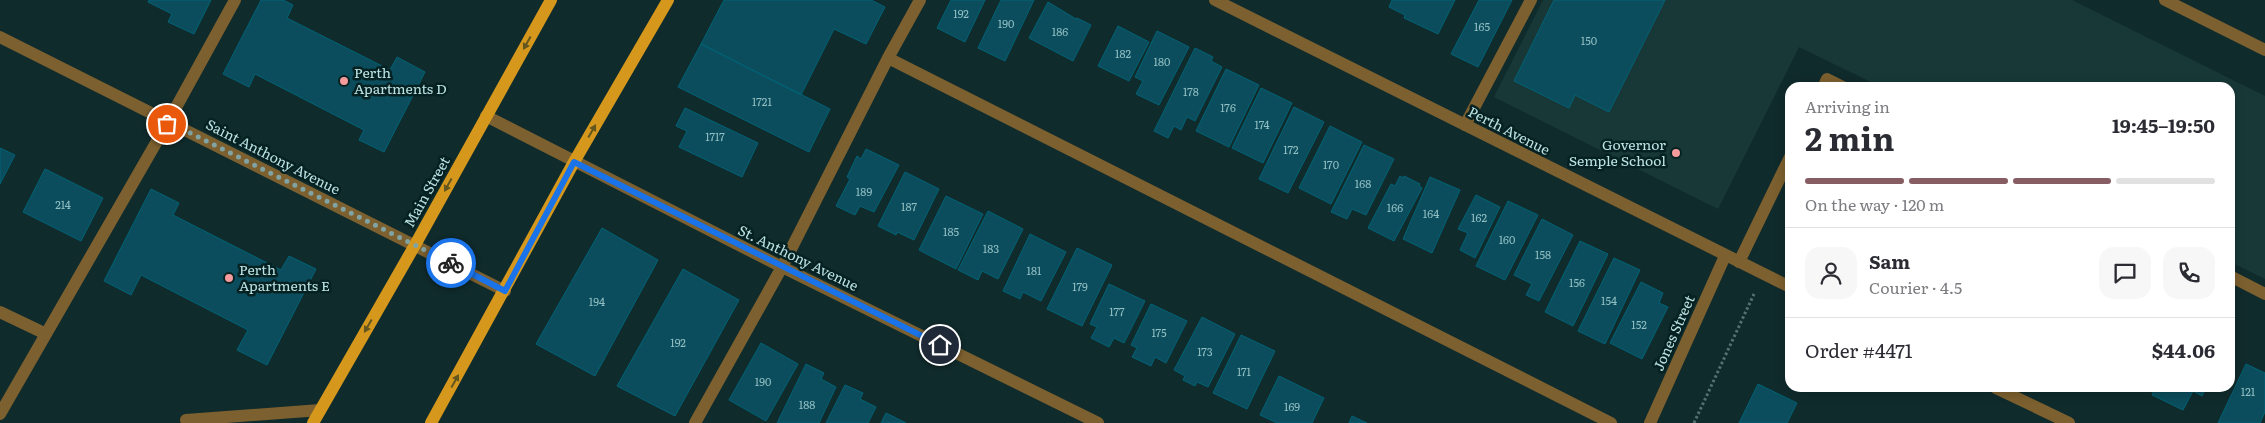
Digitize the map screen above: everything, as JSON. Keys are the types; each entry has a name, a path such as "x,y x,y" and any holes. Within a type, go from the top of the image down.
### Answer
{"main road":[{"name":"Main Street","path":"313,423 415,245 551,0"},
{"path":"431,423 574,162 668,0"}],"street":[{"path":"0,414 168,122 235,0"},
{"path":"695,423 782,267 888,58 920,0"},
{"name":"Perth Avenue","path":"1215,0 1785,284"},
{"path":"1465,125 1531,0"},
{"path":"2165,0 2265,50"},
{"name":"Saint Anthony Avenue","path":"0,37 505,291"},
{"path":"888,58 1611,423"},
{"name":"St. Anthony Avenue","path":"486,116 782,267 1098,423"},
{"path":"1740,262 1785,168"},
{"name":"Jones Street","path":"1650,423 1725,256"},
{"path":"2235,279 2265,294"},
{"path":"0,312 46,334"},
{"path":"2004,392 2069,423"},
{"path":"186,420 320,410"}],"path":[{"path":"1694,423 1764,274"}],"shaded area":[{"name":"Governor Semple School","path":"1543,0 2072,0 2265,96 2265,279 2235,264 2235,82 1871,82 1799,47 1718,209 1494,97"}],"building":[{"path":"149,0 211,0 194,34 168,22 172,14 148,2"},
{"name":"Perth Apartments D","path":"261,0 283,0 293,5 287,18 390,70 397,57 425,72 384,152 359,140 364,130 255,74 249,87 223,74"},
{"path":"724,0 871,0 885,7 866,44 834,29 801,95 701,44"},
{"path":"951,0 985,0 965,42 937,28"},
{"path":"1001,0 1034,0 1005,61 978,48"},
{"path":"1392,0 1455,0 1438,34 1404,18 1405,15 1389,7"},
{"path":"1479,0 1512,0 1478,67 1451,54"},
{"path":"1554,0 1665,0 1609,112 1575,95 1569,108 1514,81"},
{"path":"1048,2 1076,19 1091,25 1073,61 1029,38"},
{"path":"1118,26 1149,42 1129,81 1098,66"},
{"path":"1157,31 1189,47 1159,105 1136,94 1143,81 1135,77"},
{"path":"701,44 830,109 809,152 678,87"},
{"path":"1195,48 1213,57 1211,61 1222,67 1195,121 1187,117 1181,130 1174,126 1168,138 1154,131"},
{"path":"1226,69 1259,85 1229,147 1196,131"},
{"path":"1261,88 1292,103 1263,163 1232,148"},
{"path":"1294,107 1324,122 1288,193 1259,179"},
{"path":"685,108 758,143 742,177 679,147 687,131 676,126"},
{"path":"1330,126 1362,142 1331,204 1299,188"},
{"path":"1364,145 1394,159 1366,215 1352,209 1347,219 1331,212"},
{"path":"0,148 15,155 0,184"},
{"path":"866,149 899,165 874,212 860,206 855,215 836,206 850,179 847,177 857,156 861,159"},
{"path":"45,169 103,198 81,241 23,212"},
{"path":"905,172 939,189 914,240 897,232 896,235 878,226"},
{"path":"1400,176 1420,184 1419,186 1422,188 1394,241 1368,228 1391,184 1395,186"},
{"path":"1430,177 1460,190 1432,253 1403,239"},
{"name":"Perth Apartments E","path":"151,189 179,203 173,215 281,270 289,256 316,269 267,365 237,350 248,330 141,275 131,295 104,281"},
{"path":"1476,195 1500,207 1475,258 1460,250 1468,233 1458,229"},
{"path":"946,196 983,214 956,269 919,250"},
{"path":"1508,201 1538,215 1505,280 1476,266"},
{"path":"988,211 1023,229 998,279 982,271 978,280 958,270"},
{"path":"1542,219 1573,235 1539,301 1526,295 1532,284 1514,275"},
{"path":"602,228 658,260 595,376 536,344"},
{"path":"1030,234 1066,252 1041,301 1023,292 1020,299 1003,291"},
{"path":"1580,241 1608,254 1573,326 1545,312"},
{"path":"1077,248 1112,265 1082,326 1047,309"},
{"path":"1614,258 1640,270 1605,344 1578,331"},
{"path":"683,269 739,300 675,416 617,386"},
{"path":"1641,282 1663,293 1659,303 1668,307 1642,359 1610,343"},
{"path":"1109,284 1145,301 1124,343 1114,338 1109,347 1091,338 1097,327 1090,324"},
{"path":"1151,304 1187,321 1166,363 1155,357 1151,366 1132,357 1137,348 1131,345"},
{"path":"1202,317 1235,334 1208,387 1197,382 1195,386 1183,380 1185,376 1174,370"},
{"path":"1241,335 1275,351 1247,409 1213,393"},
{"path":"761,343 798,364 766,421 729,400"},
{"path":"806,364 824,373 821,379 836,387 819,423 777,423"},
{"path":"2246,364 2265,373 2265,412 2260,423 2218,423 2233,392 2235,392 2235,387"},
{"path":"1279,376 1324,398 1312,423 1277,423 1260,415"},
{"path":"1758,384 1797,403 1787,423 1739,423"},
{"path":"845,385 863,393 860,399 876,407 868,423 826,423"},
{"path":"2153,392 2192,392 2183,410 2152,395"},
{"path":"2195,392 2204,392 2202,396"},
{"path":"886,413 906,423 881,423"},
{"path":"1352,416 1367,423 1349,423"}],"way so far":[{"path":"167,124 168,122 451,263"}],"place":[{"name":"Perth Apartments D","path":"344,81"},
{"name":"Governor Semple School","path":"1676,153"},
{"name":"Perth Apartments E","path":"229,278"}],"route":[{"path":"451,263 505,291 574,162 940,345"}]}
